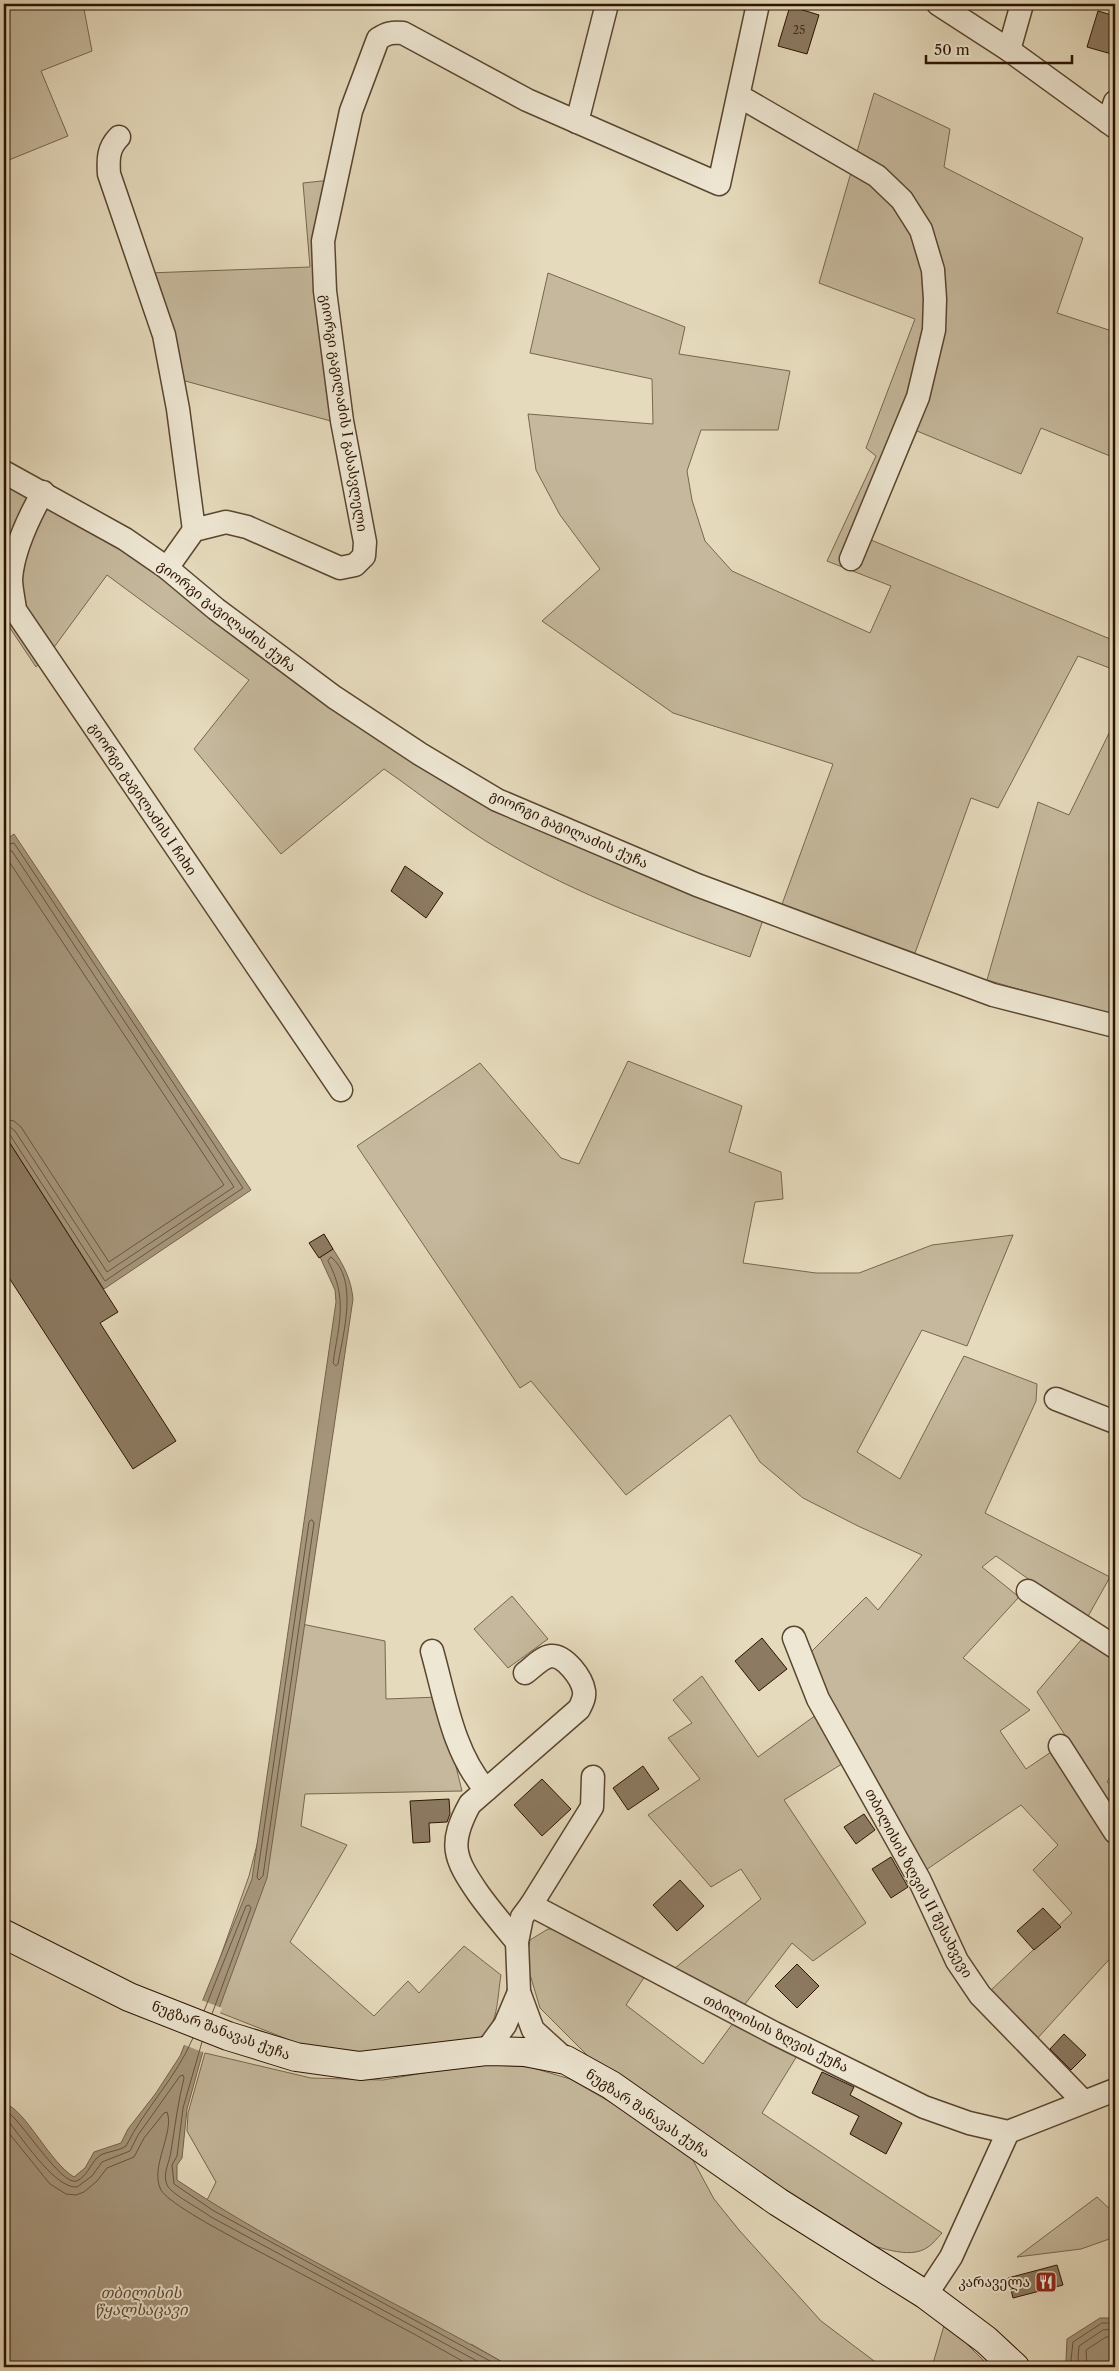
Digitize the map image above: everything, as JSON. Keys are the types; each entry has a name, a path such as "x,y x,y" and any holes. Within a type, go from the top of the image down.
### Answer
{"main road":[{"name":"ნუგზარ შანავას ქუჩა","path":"4,1934 129,1997 228,2036 296,2057 360,2066 486,2051 525,2052 566,2060 611,2085 778,2202 926,2295 986,2340 1015,2367"}],"street":[{"path":"576,122 607,4"},
{"name":"გიორგი გაგილაძის I გასასვლელი","path":"194,530 226,522 247,527 340,568 355,565 364,556 365,542 342,420 325,291 323,241 352,111 378,39 393,32 403,33 527,100 719,184 758,4"},
{"path":"938,4 1113,117"},
{"path":"1009,50 1022,4"},
{"path":"739,96 878,176 902,200 921,230 933,270 934,330 918,397 851,559"},
{"path":"119,137 107,156 109,174 164,335 178,409 194,530 168,568"},
{"name":"გიორგი გაგილაძის ქუჩა","path":"4,472 125,539 168,568 216,609 334,697 420,754 497,800 697,885 993,995 1115,1026"},
{"name":"გიორგი გაგილაძის I ჩიხი","path":"43,492 32,510 17,553 11,579 15,610 341,1090"},
{"path":"1056,1399 1115,1422"},
{"path":"1028,1591 1115,1647"},
{"name":"თბილისის ზღვის II შესახვევი","path":"794,1638 818,1698 918,1879 957,1961 980,1995 1083,2101"},
{"path":"432,1651 461,1752 474,1776 486,1790"},
{"path":"517,1942 489,1908 460,1867 456,1850 461,1819 470,1804 579,1709 584,1698 581,1682 564,1660 553,1656 544,1658 525,1673"},
{"path":"1060,1746 1115,1832"},
{"path":"566,2060 533,2030 519,1992 517,1942 522,1918 592,1807 593,1777"},
{"name":"თბილისის ზღვის ქუჩა","path":"531,1905 712,2002 924,2107 970,2123 1008,2132"},
{"path":"486,2051 505,2025 519,1992"},
{"path":"926,2295 951,2257 1008,2132 1115,2090"}],"shaded area":[{"path":"4,4 83,4 92,51 41,71 68,136 4,162"},
{"path":"874,93 950,129 944,167 1083,238 1057,313 1115,332 1115,458 1041,428 1021,474 917,431 871,540 1115,641 1115,670 1078,656 998,808 971,798 915,953 781,907 833,764 673,713 542,621 600,569 560,515 536,470 528,414 653,424 652,379 530,353 548,273 685,327 679,354 790,371 778,430 701,430 687,471 692,500 705,541 732,571 870,633 891,586 827,561 876,456 866,448 915,319 819,283"},
{"path":"331,180 338,423 178,379 148,273 310,267 303,183"},
{"path":"4,480 156,569 412,760 764,917 750,957 622,909 529,866 470,830 384,769 281,854 194,749 249,680 107,575 52,650 36,667 4,619"},
{"path":"1115,721 1115,1017 987,980 1038,802 1069,815"},
{"path":"628,1061 742,1106 729,1152 781,1172 783,1199 755,1202 743,1263 816,1273 859,1273 932,1245 1013,1235 967,1346 922,1330 857,1452 900,1479 964,1356 1037,1384 1036,1401 985,1513 1110,1577 1086,1620 996,1556 982,1567 1019,1597 963,1658 1030,1710 1000,1731 1026,1769 1054,1750 1109,1840 1115,1846 1115,1953 1036,2040 988,1993 1072,1913 1033,1870 1058,1845 1021,1805 923,1872 807,1656 866,1597 878,1610 922,1555 803,1498 760,1462 730,1415 626,1495 531,1381 520,1388 357,1146 480,1063 561,1158 579,1164"},
{"path":"512,1596 548,1639 508,1668 474,1629"},
{"path":"292,1622 385,1641 386,1699 439,1697 462,1791 305,1794 301,1826 347,1845 290,1942 374,2016 408,1981 419,1993 464,1946 501,1975 493,2021 484,2036 477,2042 382,2054 320,2052 203,2006 249,1876 258,1841"},
{"path":"1081,1640 1115,1659 1115,1769 1107,1782 1115,1787 1115,1812 1037,1692"},
{"path":"702,1676 758,1757 816,1715 845,1762 784,1800 866,1923 813,1961 792,1943 742,2008 670,1972 761,1899 741,1869 711,1887 648,1815 700,1779 668,1738 692,1723 673,1700"},
{"path":"548,1929 563,1929 645,1976 626,2005 703,2064 736,2019 800,2051 762,2113 942,2233 928,2247 911,2253 892,2251 854,2240 591,2059 540,2008 526,1961 530,1940"},
{"path":"205,2053 311,2078 383,2080 475,2064 530,2067 570,2079 629,2113 688,2151 714,2199 739,2230 821,2321 882,2367 511,2367 471,2344 467,2367 207,2200 216,2182 187,2131 188,2113"},
{"path":"1097,2197 1115,2214 1115,2237 1081,2249 1017,2257"},
{"path":"945,2322 990,2367 932,2367"}],"water":[{"path":"14,834 251,1190 104,1289 4,1134 4,841"},
{"name":"თბილისის წყალსაცავი","path":"333,1249 351,1285 353,1299 267,1878 202,2055 187,2109 182,2158 177,2165 177,2180 217,2206 300,2254 511,2367 4,2367 4,2103 21,2115 56,2160 74,2177 85,2168 94,2152 121,2143 128,2129 156,2093 180,2056 252,1879 336,1302 335,1290 320,1257"},
{"path":"1100,2318 1115,2318 1115,2367 1070,2367 1066,2361 1067,2339"}],"pier":[{"path":"201,2000 222,2008 205,2053 182,2044"}],"building":[{"path":"790,6 819,15 807,54 778,46"},
{"path":"1098,11 1115,16 1115,55 1087,47"},
{"path":"405,866 443,893 426,918 391,891"},
{"path":"4,1134 118,1312 100,1323 176,1441 133,1469 4,1270"},
{"path":"324,1234 333,1249 319,1258 309,1243"},
{"path":"762,1638 787,1669 759,1691 735,1661"},
{"path":"643,1766 659,1789 628,1810 613,1788"},
{"path":"542,1779 571,1809 542,1836 514,1805"},
{"path":"449,1799 450,1814 447,1822 429,1823 430,1842 413,1843 410,1801"},
{"path":"864,1814 875,1830 856,1844 844,1827"},
{"path":"891,1857 908,1887 891,1898 872,1869"},
{"path":"680,1880 704,1906 677,1931 653,1905"},
{"path":"1043,1908 1061,1927 1034,1950 1017,1931"},
{"path":"797,1964 819,1986 797,2008 775,1986"},
{"path":"1064,2034 1086,2055 1071,2070 1050,2049"},
{"path":"822,2072 854,2087 850,2095 902,2123 886,2154 850,2134 859,2116 812,2093"},
{"path":"1057,2265 1063,2285 1013,2298 1008,2278"}],"place":[{"name":"კარაველა","path":"1046,2282"}]}
